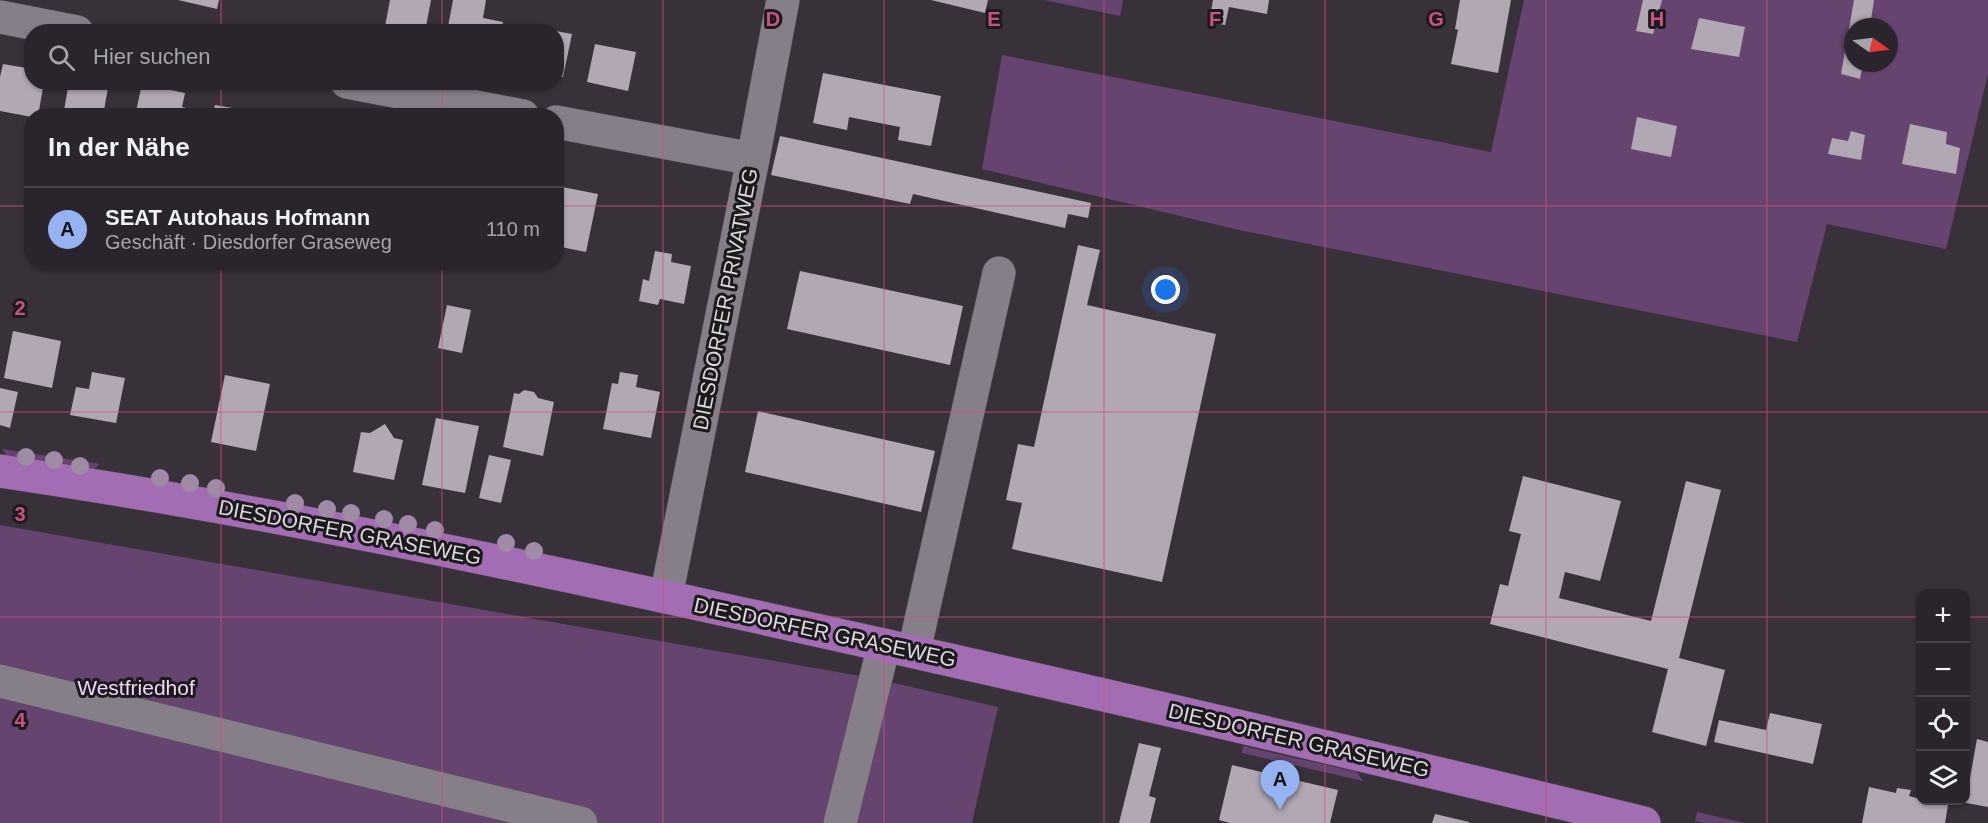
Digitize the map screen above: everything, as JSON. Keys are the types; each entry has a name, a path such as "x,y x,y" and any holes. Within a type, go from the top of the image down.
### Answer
{"main road":[{"name":"DIESDORFER GRASEWEG","path":"0,471 233,508 666,597 1377,758 1644,823"}],"street":[{"path":"753,159 783,0"},
{"path":"0,17 36,24"},
{"path":"388,90 482,108"},
{"name":"DIESDORFER PRIVATWEG","path":"564,124 753,159 666,597"},
{"path":"840,823 899,648 999,273"},
{"path":"0,681 581,823"}],"green space":[{"path":"1044,0 1123,0 1120,16"},
{"path":"1524,0 1988,0 1988,74 1946,249 1827,224 1797,342 1239,230 982,169 1002,55 1491,152"},
{"path":"2,449 100,464 93,470 8,458"},
{"name":"Westfriedhof","path":"0,525 877,679 998,707 972,823 0,823"},
{"path":"1243,746 1357,772 1363,781 1242,753"},
{"path":"1697,812 1745,823 1703,823 1695,821"}],"building":[{"path":"178,0 219,0 217,9"},
{"path":"390,0 431,0 426,24 386,24"},
{"path":"453,0 486,0 483,18 503,22 503,24 448,24"},
{"path":"931,0 988,0 985,13"},
{"path":"1213,0 1269,0 1267,14 1229,7 1225,25 1209,22"},
{"path":"1460,0 1511,0 1498,73 1451,64 1458,30 1455,29"},
{"path":"1643,0 1662,0 1653,34 1636,31"},
{"path":"1854,0 1874,0 1871,18 1851,18"},
{"path":"1699,18 1745,27 1739,57 1691,49"},
{"path":"564,32 572,34 564,72"},
{"path":"595,44 636,52 628,91 587,82"},
{"path":"1844,57 1844,72 1861,72 1860,79 1841,74"},
{"path":"3,64 24,68 24,90 43,90 39,108 24,108 24,116 0,111 0,77"},
{"path":"823,73 941,96 931,146 898,140 900,127 849,117 847,130 813,123"},
{"path":"68,90 108,90 104,108 64,108"},
{"path":"141,90 171,90 185,93 182,107 187,108 137,108"},
{"path":"215,105 232,108 214,108"},
{"path":"1637,117 1677,126 1671,157 1631,149"},
{"path":"1910,124 1947,132 1946,144 1960,148 1956,174 1902,164"},
{"path":"1851,131 1865,135 1861,160 1828,154 1832,138 1848,141"},
{"path":"780,136 1091,203 1088,218 1068,214 1065,228 913,194 910,204 771,175"},
{"path":"564,187 598,194 586,252 564,248"},
{"path":"1078,245 1100,250 1087,305 1216,334 1162,582 1012,549 1022,503 1006,500 1018,444 1034,447"},
{"path":"655,251 672,254 671,262 691,266 684,304 660,299 658,305 639,301 643,279 649,281"},
{"path":"800,271 963,306 950,365 787,329"},
{"path":"447,305 471,310 462,353 438,348"},
{"path":"13,331 61,341 52,388 4,378"},
{"path":"92,372 125,378 116,423 70,415 76,387 89,389"},
{"path":"620,372 638,375 636,387 660,392 651,438 603,429 612,383 618,384"},
{"path":"225,375 270,384 256,451 211,442"},
{"path":"0,388 18,392 10,428 0,425"},
{"path":"524,390 534,392 538,398 554,402 543,456 503,447 514,393 519,394"},
{"path":"758,411 935,451 921,512 745,472"},
{"path":"436,418 479,426 465,493 422,485"},
{"path":"385,424 394,438 403,440 394,480 353,472 361,432 370,433"},
{"path":"489,455 511,460 501,503 479,498"},
{"path":"1523,476 1621,501 1600,581 1565,572 1559,598 1651,621 1686,481 1721,490 1679,658 1725,670 1706,746 1652,732 1668,669 1490,624 1500,584 1508,586 1521,534 1509,531"},
{"path":"1770,713 1822,724 1813,764 1714,742 1719,720 1766,730"},
{"path":"1977,739 1988,742 1988,807 1970,804 1970,778"},
{"path":"1139,743 1161,748 1149,796 1156,798 1150,823 1119,823"},
{"path":"1232,765 1338,790 1330,823 1230,823 1219,820"},
{"path":"1869,787 1896,793 1897,788 1911,790 1909,796 1916,798 1916,805 1948,805 1945,823 1862,823"},
{"path":"1435,814 1469,822 1469,823 1432,823"}],"place":[{"name":"SEAT Autohaus Hofmann","path":"1280,810"}]}
